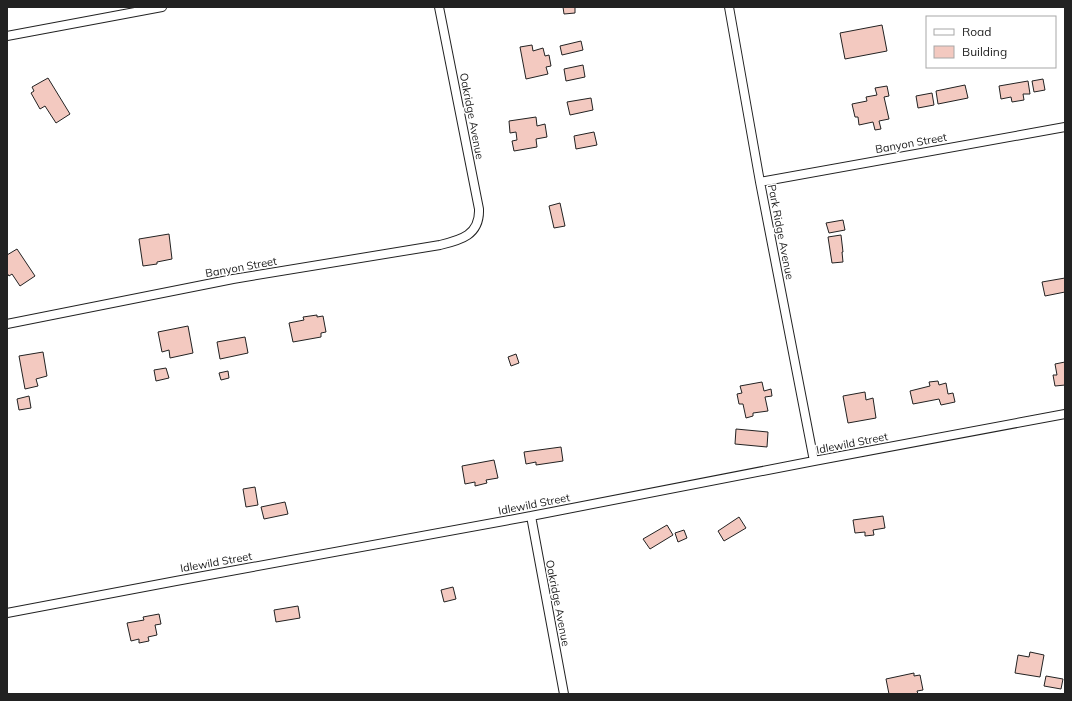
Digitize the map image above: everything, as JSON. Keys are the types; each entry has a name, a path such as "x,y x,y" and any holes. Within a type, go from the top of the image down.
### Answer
{"street":[{"path":"7,36 162,7"},
{"name":"Oakridge Avenue","path":"439,7 479,209 480,218 476,228"},
{"name":"Park Ridge Avenue","path":"729,7 760,182 814,461"},
{"name":"Banyon Street","path":"760,182 1065,127"},
{"name":"Banyon Street","path":"7,324 233,279 440,245 465,237 476,228"},
{"name":"Idlewild Street","path":"7,613 176,580 531,516 1065,414"},
{"name":"Oakridge Avenue","path":"531,516 564,694"}],"building":[{"path":"563,7 575,7 575,13 564,14"},
{"path":"882,25 887,51 845,59 840,33"},
{"path":"581,41 583,50 562,55 560,46"},
{"path":"532,45 533,51 543,48 545,56 549,55 551,66 546,67 548,74 526,79 520,47"},
{"path":"583,65 585,77 566,81 564,69"},
{"path":"48,78 70,114 56,123 45,106 40,109 31,93 34,91 32,87"},
{"path":"1043,79 1045,90 1034,92 1032,81"},
{"path":"1028,81 1030,94 1023,94 1024,100 1012,102 1011,97 1001,99 999,86"},
{"path":"965,85 968,98 938,104 936,91"},
{"path":"887,86 889,96 884,97 889,119 879,121 881,129 875,130 873,122 859,125 858,117 855,117 852,104 867,101 866,97 877,95 875,88"},
{"path":"932,93 934,105 918,108 916,96"},
{"path":"591,98 593,110 570,115 567,102"},
{"path":"536,117 537,126 545,124 547,137 536,139 537,147 514,151 512,141 517,140 516,132 510,133 509,121"},
{"path":"594,132 597,145 576,149 574,136"},
{"path":"560,203 565,226 554,228 549,206"},
{"path":"843,220 845,230 829,233 826,223"},
{"path":"169,234 172,259 157,262 157,264 143,266 139,239"},
{"path":"841,235 843,262 832,263 828,237"},
{"path":"17,249 35,276 20,286 12,274 9,276 7,273 7,255"},
{"path":"1065,278 1065,292 1045,296 1042,282"},
{"path":"317,315 317,317 323,316 326,332 321,333 321,337 293,342 289,323 304,320 303,317"},
{"path":"188,326 193,353 170,358 169,350 162,352 158,332"},
{"path":"245,337 248,353 220,359 217,342"},
{"path":"43,352 47,376 36,379 38,386 25,389 19,356"},
{"path":"516,354 519,363 511,366 508,357"},
{"path":"1065,362 1065,385 1055,386 1053,375 1057,375 1055,364"},
{"path":"166,368 169,378 156,381 154,370"},
{"path":"228,371 229,378 221,380 219,373"},
{"path":"938,381 939,385 946,383 948,394 953,393 955,402 941,405 939,399 913,404 910,391 930,386 929,382"},
{"path":"762,382 764,391 771,389 772,396 765,397 768,411 753,413 753,416 746,418 743,404 739,404 737,394 742,393 740,386"},
{"path":"865,392 866,400 873,398 876,418 848,423 843,396"},
{"path":"29,396 31,408 19,410 17,399"},
{"path":"736,429 768,432 767,447 735,444"},
{"path":"561,447 563,461 536,465 536,462 526,464 524,452"},
{"path":"494,460 498,478 486,480 487,483 475,486 475,482 465,484 462,466"},
{"path":"255,487 258,505 246,507 243,489"},
{"path":"285,502 288,514 264,519 261,507"},
{"path":"883,516 885,528 873,530 874,535 865,536 865,532 855,533 853,520"},
{"path":"739,517 746,528 724,541 718,531"},
{"path":"667,525 673,535 650,549 643,539"},
{"path":"684,530 687,538 678,542 675,533"},
{"path":"453,587 456,599 444,602 441,590"},
{"path":"298,606 300,618 276,622 274,610"},
{"path":"159,614 161,624 155,625 157,635 148,637 149,641 139,643 139,639 131,641 127,623 144,620 143,617"},
{"path":"1030,652 1044,655 1040,677 1015,673 1018,655 1029,657"},
{"path":"914,673 914,676 920,675 923,690 917,691 918,694 889,694 886,679"},
{"path":"1046,676 1063,679 1061,689 1044,686"}]}
